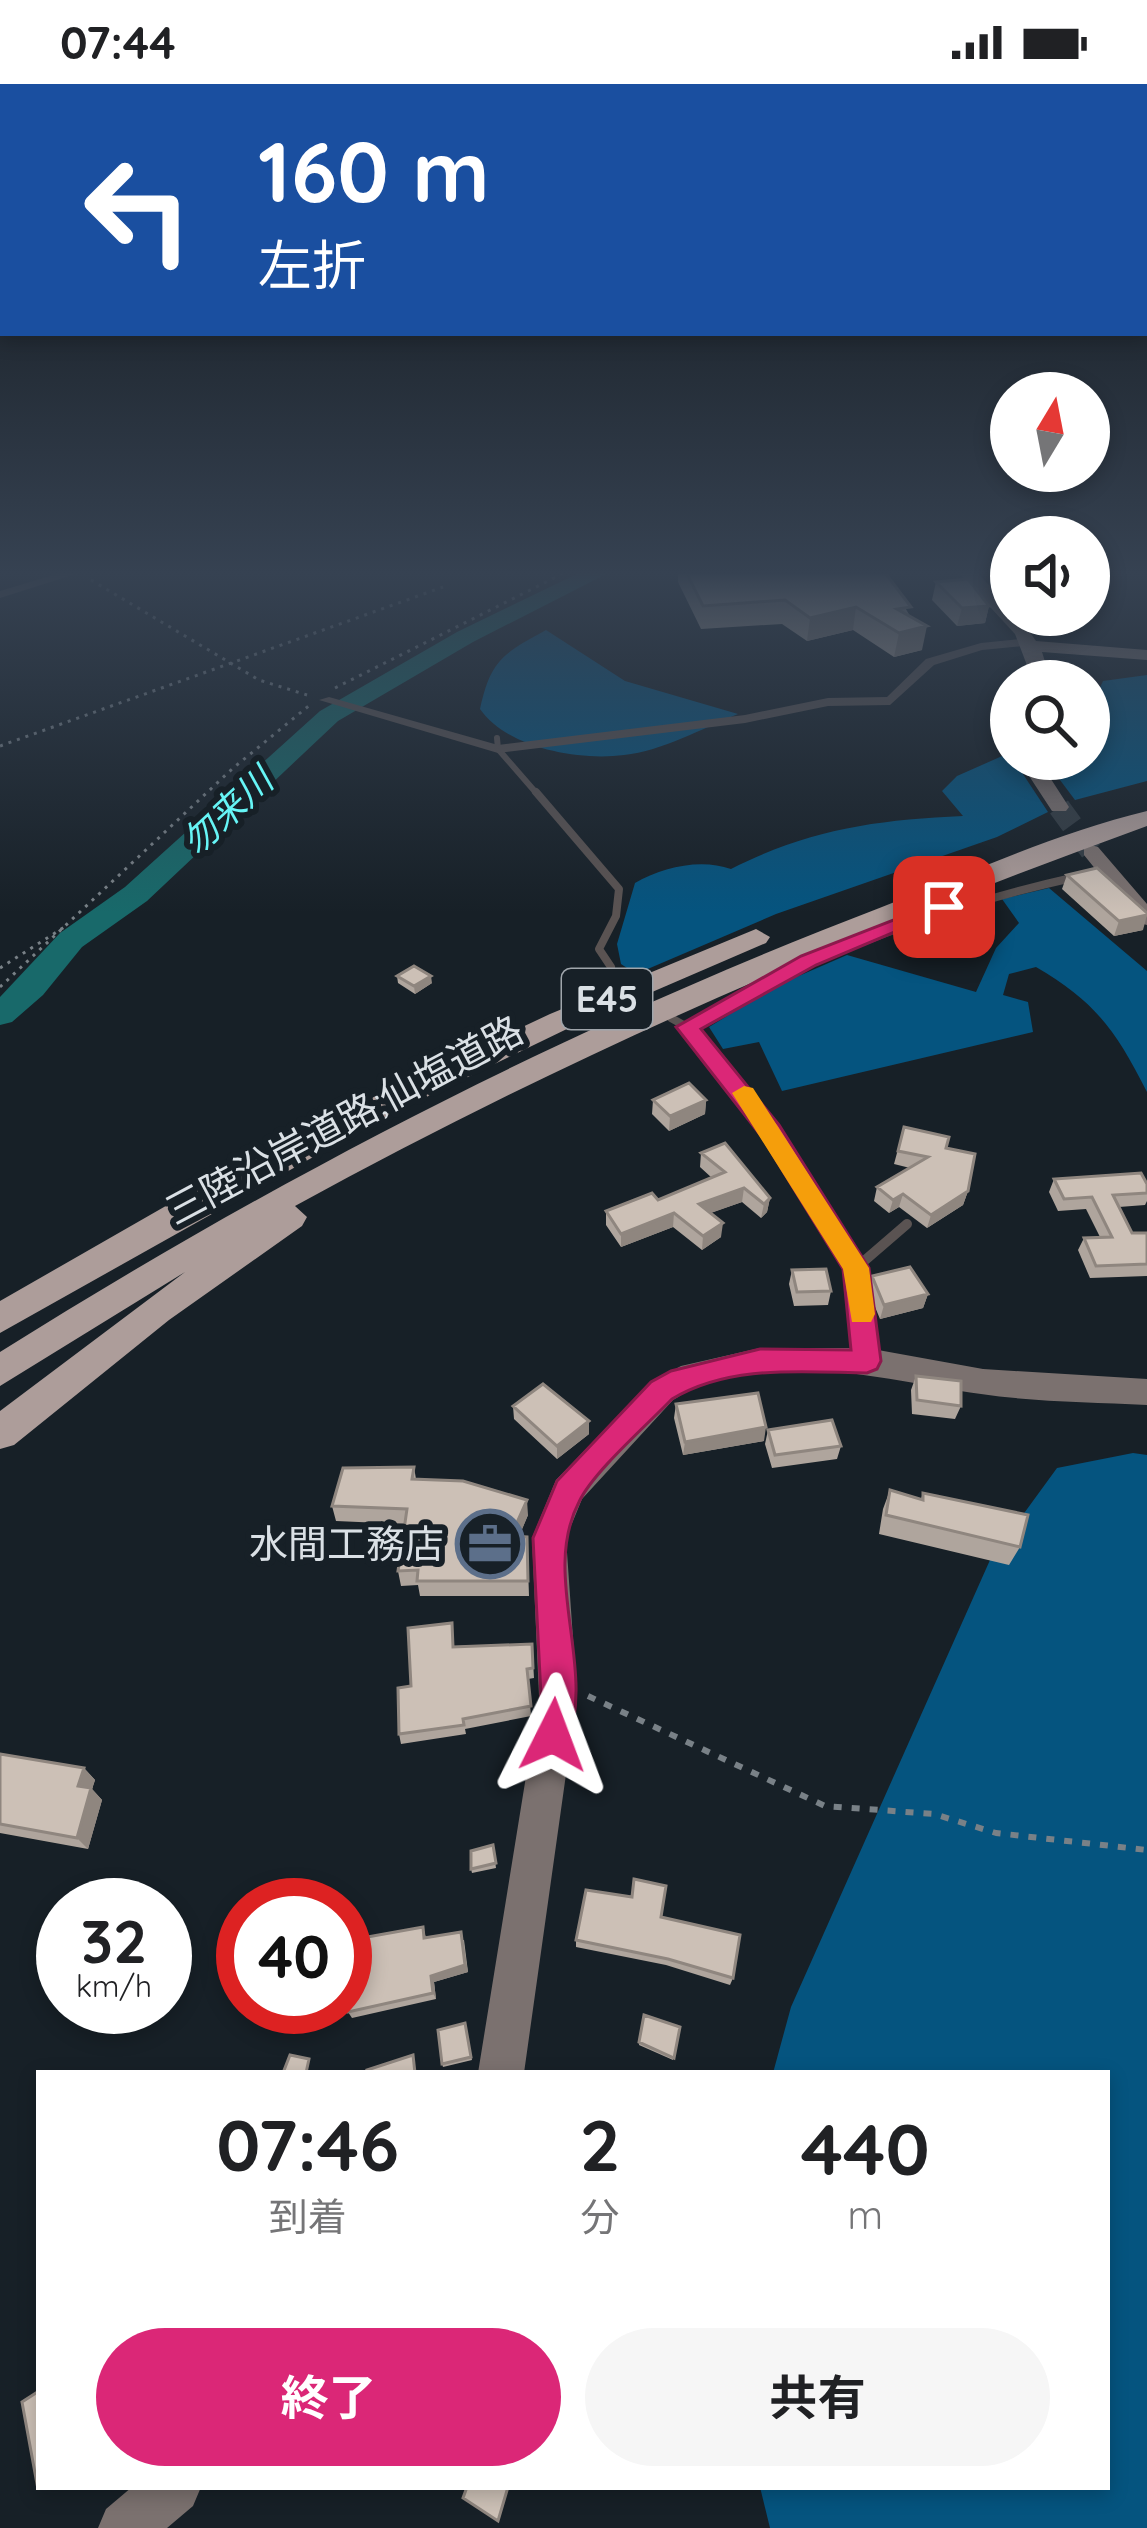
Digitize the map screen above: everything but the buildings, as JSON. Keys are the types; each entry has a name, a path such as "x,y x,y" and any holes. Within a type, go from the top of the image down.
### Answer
{"highway":[{"name":"三陸沿岸道路;仙塩道路","path":"0,1315 333,1129 619,994 795,921 1147,798"},
{"name":"三陸沿岸道路;仙塩道路","path":"0,1370 192,1248 340,1162 553,1055 817,938 1147,818"},
{"path":"0,1433 228,1259 553,1055"}],"street":[{"path":"321,699 498,744 745,719 828,703 890,700 907,684"},
{"path":"1041,780 1058,807"},
{"path":"1091,850 1147,918"},
{"path":"501,2070 559,1696 549,1538 568,1490 662,1391 681,1379 760,1360 867,1361 983,1382 1147,1392"},
{"path":"125,2528 170,2490"}],"lane":[{"path":"498,744 619,890 616,916 598,950 611,967"},
{"path":"687,1027 808,960 944,907 1109,870"},
{"path":"671,1018 687,1027 771,1131 856,1268 867,1361"},
{"path":"856,1268 907,1225"}],"path":[{"path":"0,746 173,684"},
{"path":"269,684 321,699"},
{"path":"0,987 232,769 346,684"},
{"path":"0,968 69,925"},
{"path":"559,1696 590,1696 825,1806 927,1812 996,1833 1147,1850"}],"shaded area":[{"path":"487,684 635,684 738,714 638,753 586,756 525,742 480,709"},
{"path":"1110,684 1147,684 1147,781 1075,800 1060,780 1110,780"},
{"path":"990,761 990,780 1027,780 1048,812 997,837 776,914 636,974 621,964 617,944 635,883 682,866 731,869 788,844 844,829 963,816 942,791 957,776"},
{"path":"1049,888 1147,971 1147,1092 1102,1020 1036,967 1009,974 1003,995 1028,1002 1033,1032 782,1091 759,1042 723,1049 709,1027 778,985 847,955 976,992 996,948 1019,923 1002,899"},
{"path":"1133,1453 1147,1455 1147,2528 770,2528 761,2490 1110,2490 1110,2070 774,2070 791,2007 990,1560 1057,1468"}],"waterway":[{"name":"勿来川","path":"0,1014 31,988 71,940 136,894 329,716 384,684"}],"tunnel":[{"path":"1059,807 1091,851"}],"slow traffic":[{"path":"744,1093 856,1268 861,1314"}],"place":[{"name":"水間工務店","path":"490,1544"}],"route":[{"path":"553,1735 559,1696 549,1538 568,1490 662,1391 681,1379 732,1363 760,1360 867,1361 856,1268 771,1131 687,1027 808,960 944,907"}]}
